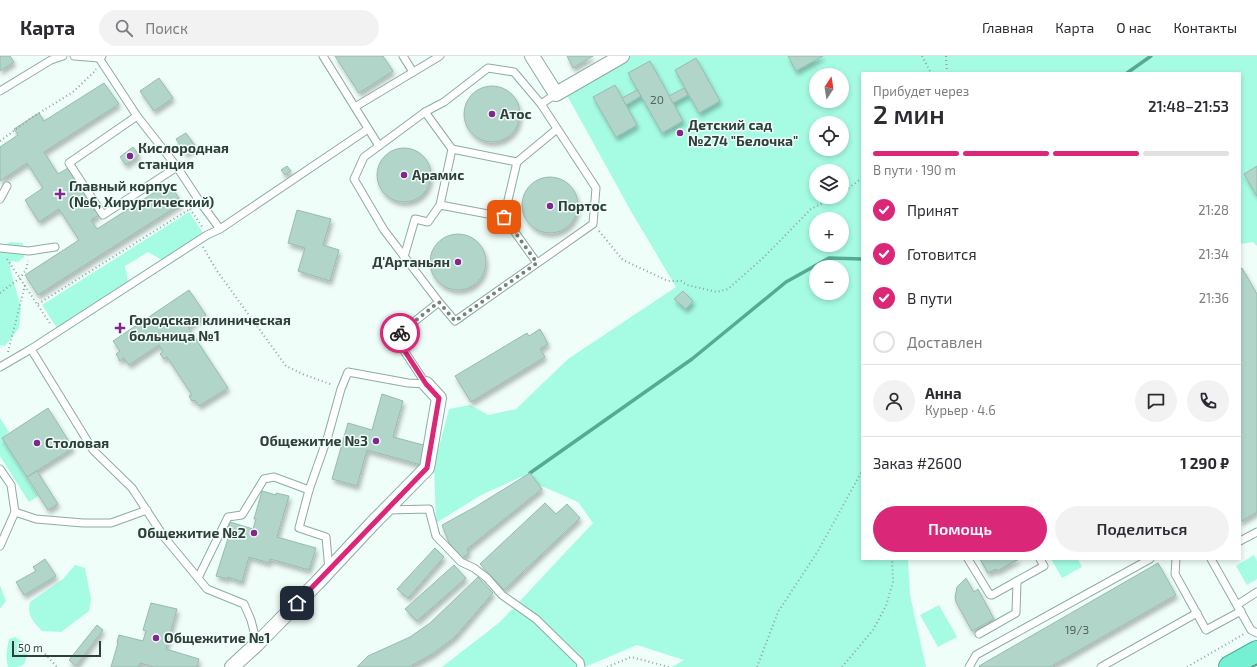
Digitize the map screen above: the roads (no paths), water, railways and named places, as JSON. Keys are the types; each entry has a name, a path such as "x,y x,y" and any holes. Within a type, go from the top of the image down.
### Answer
{"highway":[{"path":"1230,667 1257,652"}],"street":[{"path":"532,56 556,94 622,56"},
{"path":"232,667 257,644 427,468 439,398 426,384"}],"lane":[{"path":"0,91 52,60 63,56"},
{"path":"74,56 101,57 137,116 177,167 220,229"},
{"path":"323,56 379,146"},
{"path":"403,56 414,72"},
{"path":"355,107 440,56"},
{"path":"488,68 514,72 541,104 596,188 593,224 455,321 384,230 354,179 364,157 425,112 444,102 488,68"},
{"path":"541,104 556,94"},
{"path":"425,112 452,149 517,162"},
{"path":"137,116 69,163 103,215 177,167"},
{"path":"3,366 207,235 220,229 368,129"},
{"path":"504,217 517,162 557,129"},
{"path":"404,257 414,219 428,222 440,205 452,149"},
{"path":"0,199 8,186"},
{"path":"440,205 504,217 537,263"},
{"path":"0,248 30,251 55,247"},
{"path":"426,384 395,336 439,302"},
{"path":"31,349 93,450 132,488 164,537 207,589 244,604 251,620 257,644"},
{"path":"329,570 326,537 299,528 309,490 328,436 341,389 348,372 408,383 426,384"},
{"path":"0,469 10,485 15,512 0,546"},
{"path":"198,578 228,517 242,515 264,479 274,477 309,490"},
{"path":"386,510 429,509 436,536 461,562 474,568 487,578 502,595 536,619 580,662 581,667"},
{"path":"15,512 36,519 84,523 111,523 147,510"},
{"path":"1241,540 1257,532"},
{"path":"969,560 990,595 1044,566 1041,560"},
{"path":"969,667 976,655 1148,560"},
{"path":"1176,560 1175,574 1206,630 1239,608 1257,592"},
{"path":"1212,560 1254,631"},
{"path":"979,634 985,628 1016,613 1017,581"},
{"path":"1101,667 1197,613"}],"waterway":[{"path":"1128,72 1151,56"},
{"path":"530,473 692,359 786,282 829,258 861,259"}],"tram line":[{"path":"1251,667 1257,664"}],"place":[{"name":"Атос","path":"492,114"},
{"name":"Детский сад №274 \"Белочка\"","path":"680,133"},
{"name":"Кислородная станция","path":"130,156"},
{"name":"Арамис","path":"404,175"},
{"name":"Главный корпус (№6, Хирургический)","path":"60,194"},
{"name":"Портос","path":"550,206"},
{"name":"Д'Артаньян","path":"458,262"},
{"name":"Городская клиническая больница №1","path":"120,328"},
{"name":"Общежитие №3","path":"376,441"},
{"name":"Столовая","path":"37,443"},
{"name":"Общежитие №2","path":"254,533"},
{"name":"Общежитие №1","path":"156,638"}]}
